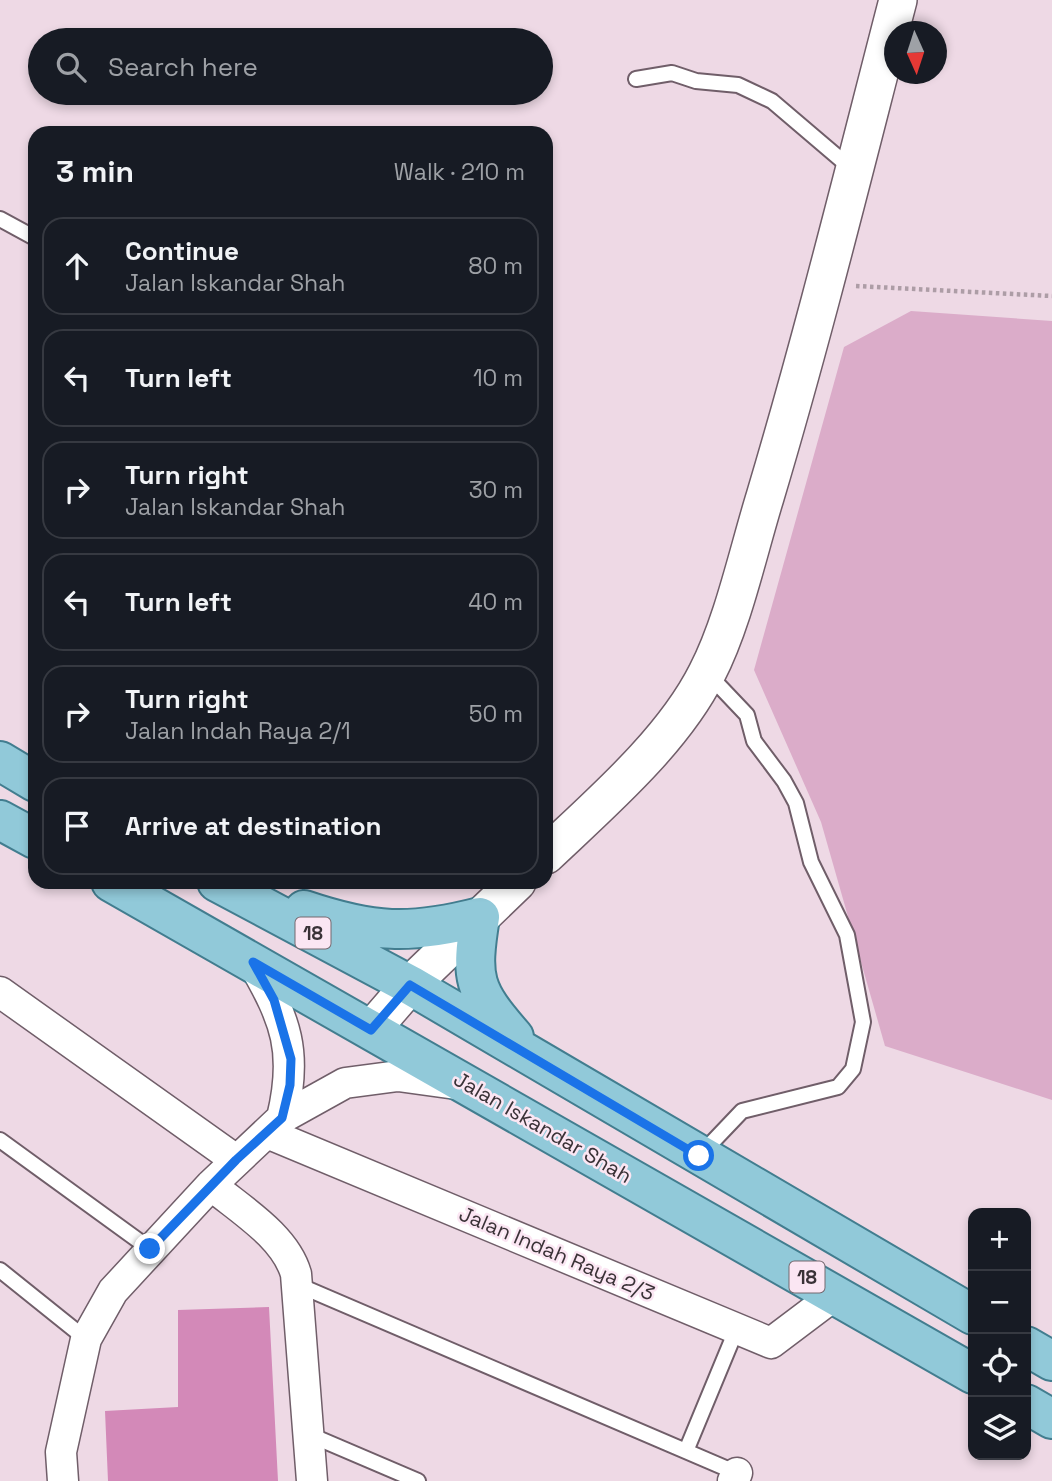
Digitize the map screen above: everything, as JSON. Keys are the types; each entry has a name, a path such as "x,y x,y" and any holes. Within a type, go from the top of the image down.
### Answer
{"main road":[{"path":"0,761 28,778"},
{"path":"0,820 28,835"},
{"name":"Jalan Iskandar Shah","path":"123,889 968,1371"},
{"name":"18","path":"231,889 410,985 535,1061 968,1312"},
{"path":"239,889 341,923 384,930 430,929 480,917 474,950 475,976 480,994 535,1061"},
{"path":"1031,1349 1052,1361"},
{"path":"1031,1407 1052,1419"}],"street":[{"path":"553,849 601,804 659,741 683,713 708,673 774,467 898,0"},
{"path":"371,1030 410,985 510,889"},
{"path":"253,962 274,1000 291,1059 290,1085 274,1125"},
{"path":"0,992 236,1160"},
{"path":"63,1481 61,1452 86,1339 113,1291 236,1160 274,1125 345,1083 373,1077 398,1076 470,1086"},
{"name":"Jalan Indah Raya 2/3","path":"274,1125 771,1343 836,1294"},
{"path":"211,1185 279,1242 291,1258 296,1284 312,1481"}],"lane":[{"path":"636,79 671,73 696,82 738,85 772,101 854,171"},
{"path":"0,219 28,234"},
{"path":"699,1156 742,1111 838,1087 853,1069 863,1022 847,935 811,862 796,803 784,781 754,741 747,715 708,673"},
{"path":"0,1140 150,1249"},
{"path":"0,1270 86,1339"},
{"path":"296,1284 687,1451 735,1477"},
{"path":"687,1451 737,1328"},
{"path":"308,1434 418,1481"}],"path":[{"path":"824,284 1052,296"}],"shaded area":[{"path":"911,311 1052,321 1052,1100 885,1046 821,822 754,670 844,347"}],"building":[{"path":"269,1307 278,1481 108,1481 105,1411 178,1407 178,1310"}],"route":[{"path":"150,1249 236,1160 282,1118 290,1085 291,1059 274,1000 253,962 371,1030 410,985 699,1156"}]}
